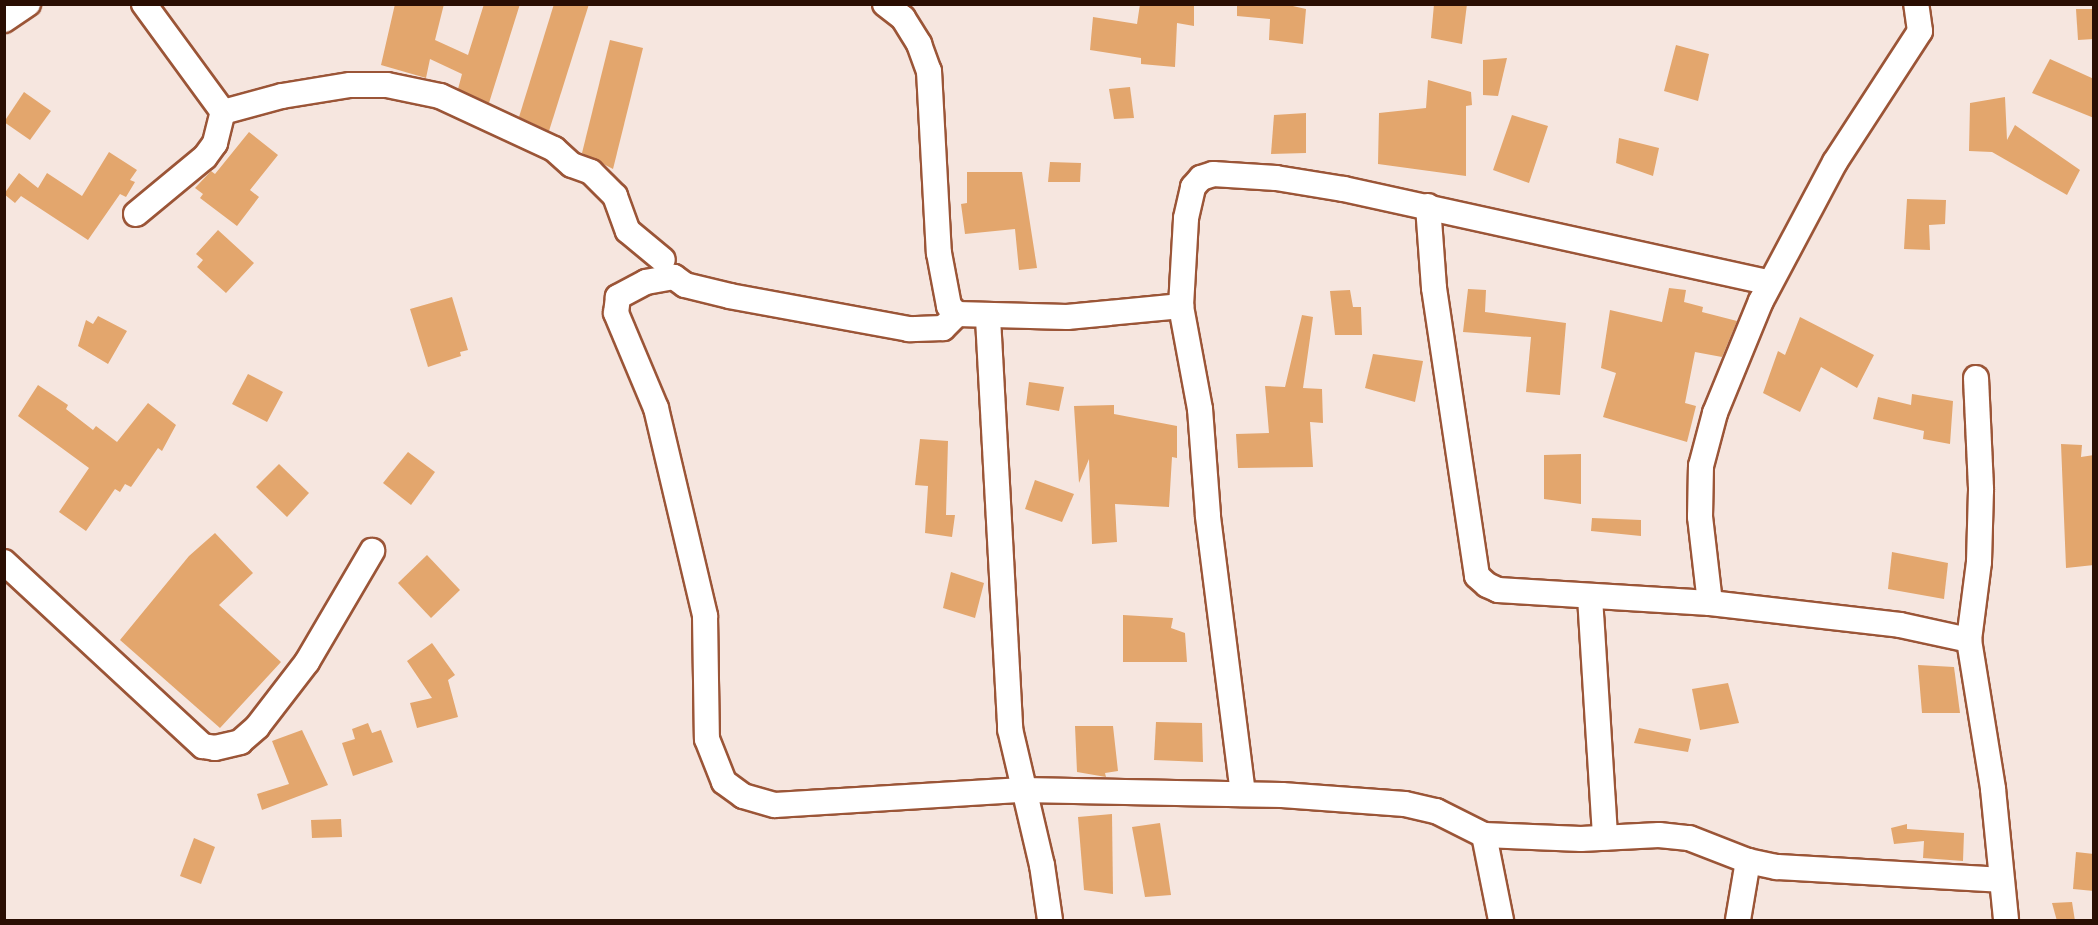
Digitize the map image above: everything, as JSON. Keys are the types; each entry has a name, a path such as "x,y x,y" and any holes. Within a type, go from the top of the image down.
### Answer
{"street":[{"path":"4,20 28,4"},
{"path":"144,4 224,112"},
{"path":"885,4 903,18 919,44 929,71 939,253 949,306 957,315 988,318 1067,317 1181,306"},
{"path":"1710,603 1700,517 1701,466 1715,413 1770,283 1835,162 1920,31 1916,4"},
{"path":"224,112 282,96 350,85 387,85 440,96 554,149 572,165 591,172 615,195 628,231 663,260"},
{"path":"136,214 205,157 215,143 224,112"},
{"path":"1243,794 1208,515 1200,409 1181,306 1185,218 1193,187 1201,178 1213,174 1276,178 1428,207 1770,283"},
{"path":"1428,207 1434,288 1477,576 1498,590 1710,603 1900,625 1969,640"},
{"path":"957,315 943,328 909,329 730,296 685,285 674,277 646,282 618,297 616,313 656,408 705,616 707,739 724,782 743,796 775,805 1023,790 1243,794 1405,804 1436,811 1484,835 1530,839 1689,838 1748,861 1838,873 2001,880"},
{"path":"988,318 1010,729 1042,865 1050,921"},
{"path":"1976,378 1981,490 1979,562 1969,640 1993,789 2006,921"},
{"path":"4,562 203,746 215,748 240,742 257,727 308,662 372,551"},
{"path":"1590,597 1605,838"},
{"path":"1484,835 1501,921"},
{"path":"1738,921 1748,861"}],"building":[{"path":"395,4 444,4 435,40 468,55 484,4 520,4 489,103 458,89 462,74 430,59 426,78 381,65"},
{"path":"554,4 589,4 549,131 519,117"},
{"path":"1140,4 1194,4 1194,26 1177,23 1175,67 1141,64 1141,58 1090,50 1093,17 1137,24"},
{"path":"1237,4 1284,4 1306,9 1303,44 1269,40 1270,19 1237,16"},
{"path":"1434,4 1467,4 1462,44 1431,38"},
{"path":"2076,9 2094,9 2094,39 2078,40"},
{"path":"610,40 643,48 613,169 582,153"},
{"path":"1676,45 1709,54 1698,101 1664,91"},
{"path":"1507,58 1498,96 1483,95 1483,60"},
{"path":"2050,59 2094,79 2094,118 2032,93"},
{"path":"1428,80 1471,92 1472,105 1466,106 1466,176 1378,164 1379,113 1426,108"},
{"path":"1130,87 1134,118 1114,119 1109,89"},
{"path":"24,92 51,111 30,140 4,122"},
{"path":"2005,97 2007,140 2015,125 2080,170 2067,195 1992,152 1969,151 1970,103"},
{"path":"1306,113 1306,153 1271,154 1274,115"},
{"path":"1512,115 1548,126 1529,183 1493,170"},
{"path":"249,132 278,155 250,190 259,197 237,226 200,198 203,194 195,188 211,171 215,174"},
{"path":"1619,138 1659,148 1653,176 1616,163"},
{"path":"109,152 137,170 130,180 135,182 126,197 120,194 88,240 21,196 15,203 4,194 19,173 38,188 47,173 82,196"},
{"path":"1050,162 1081,163 1080,182 1048,182"},
{"path":"967,172 1022,172 1037,268 1019,270 1015,229 965,234 961,204 967,203"},
{"path":"1907,199 1946,200 1945,224 1929,225 1930,250 1904,249"},
{"path":"218,230 254,263 226,293 197,267 203,260 196,254"},
{"path":"1669,288 1686,290 1684,302 1703,307 1702,312 1737,321 1722,357 1695,352 1685,403 1696,406 1687,442 1603,417 1616,373 1601,368 1610,310 1662,322"},
{"path":"1468,289 1486,290 1485,312 1566,323 1560,395 1526,392 1531,337 1463,332"},
{"path":"1350,290 1353,307 1361,307 1362,335 1335,335 1330,291"},
{"path":"452,297 468,350 460,352 461,356 428,367 410,309"},
{"path":"1302,315 1313,317 1303,388 1322,389 1323,423 1310,422 1313,467 1238,468 1236,434 1269,433 1265,386 1285,387"},
{"path":"98,316 127,331 108,364 78,346 86,320 93,324"},
{"path":"1800,317 1874,355 1857,388 1821,367 1800,412 1763,393 1778,351 1785,355"},
{"path":"1373,354 1423,361 1415,402 1365,388"},
{"path":"248,374 283,392 267,422 232,404"},
{"path":"1029,382 1064,387 1059,411 1026,405"},
{"path":"38,385 68,405 66,409 93,430 96,426 117,442 148,403 176,425 162,451 158,448 131,487 125,484 120,492 115,489 86,531 59,512 89,468 18,416"},
{"path":"1912,394 1953,401 1950,444 1923,439 1924,431 1873,419 1878,397 1911,405"},
{"path":"1114,405 1114,414 1177,426 1177,458 1172,457 1169,507 1115,504 1117,542 1092,544 1089,459 1079,483 1074,406"},
{"path":"920,439 948,441 946,515 955,515 952,537 925,533 928,486 915,485"},
{"path":"2061,444 2082,445 2081,457 2094,455 2094,565 2066,568"},
{"path":"408,452 435,472 411,505 383,483"},
{"path":"1581,454 1581,504 1544,499 1544,455"},
{"path":"279,464 309,493 287,517 256,487"},
{"path":"1035,480 1074,494 1062,522 1025,509"},
{"path":"1592,518 1641,520 1641,536 1591,531"},
{"path":"215,533 253,573 219,605 281,662 220,728 120,640 189,556"},
{"path":"1892,552 1948,563 1944,599 1888,589"},
{"path":"427,555 460,590 431,618 398,583"},
{"path":"951,572 984,583 975,618 943,608"},
{"path":"1123,615 1173,618 1171,628 1185,633 1187,662 1123,662"},
{"path":"432,643 455,675 448,680 458,717 417,728 410,703 432,698 407,661"},
{"path":"1918,665 1954,667 1960,713 1922,713"},
{"path":"1728,683 1739,723 1700,730 1692,689"},
{"path":"1156,722 1202,723 1203,762 1154,760"},
{"path":"368,723 372,733 381,730 393,762 353,776 342,743 355,739 352,729"},
{"path":"1075,726 1113,726 1118,771 1105,773 1106,777 1077,772"},
{"path":"1639,728 1691,739 1688,752 1634,743"},
{"path":"302,730 328,785 262,810 257,794 289,784 272,741"},
{"path":"1112,814 1113,894 1084,890 1078,817"},
{"path":"341,819 342,837 312,838 311,820"},
{"path":"1160,823 1171,895 1145,897 1132,827"},
{"path":"1907,824 1907,829 1964,833 1963,861 1923,858 1924,841 1894,844 1891,828"},
{"path":"194,838 215,847 201,884 180,876"},
{"path":"2076,852 2094,854 2094,891 2073,889"},
{"path":"2072,902 2075,921 2057,921 2052,903"}]}
